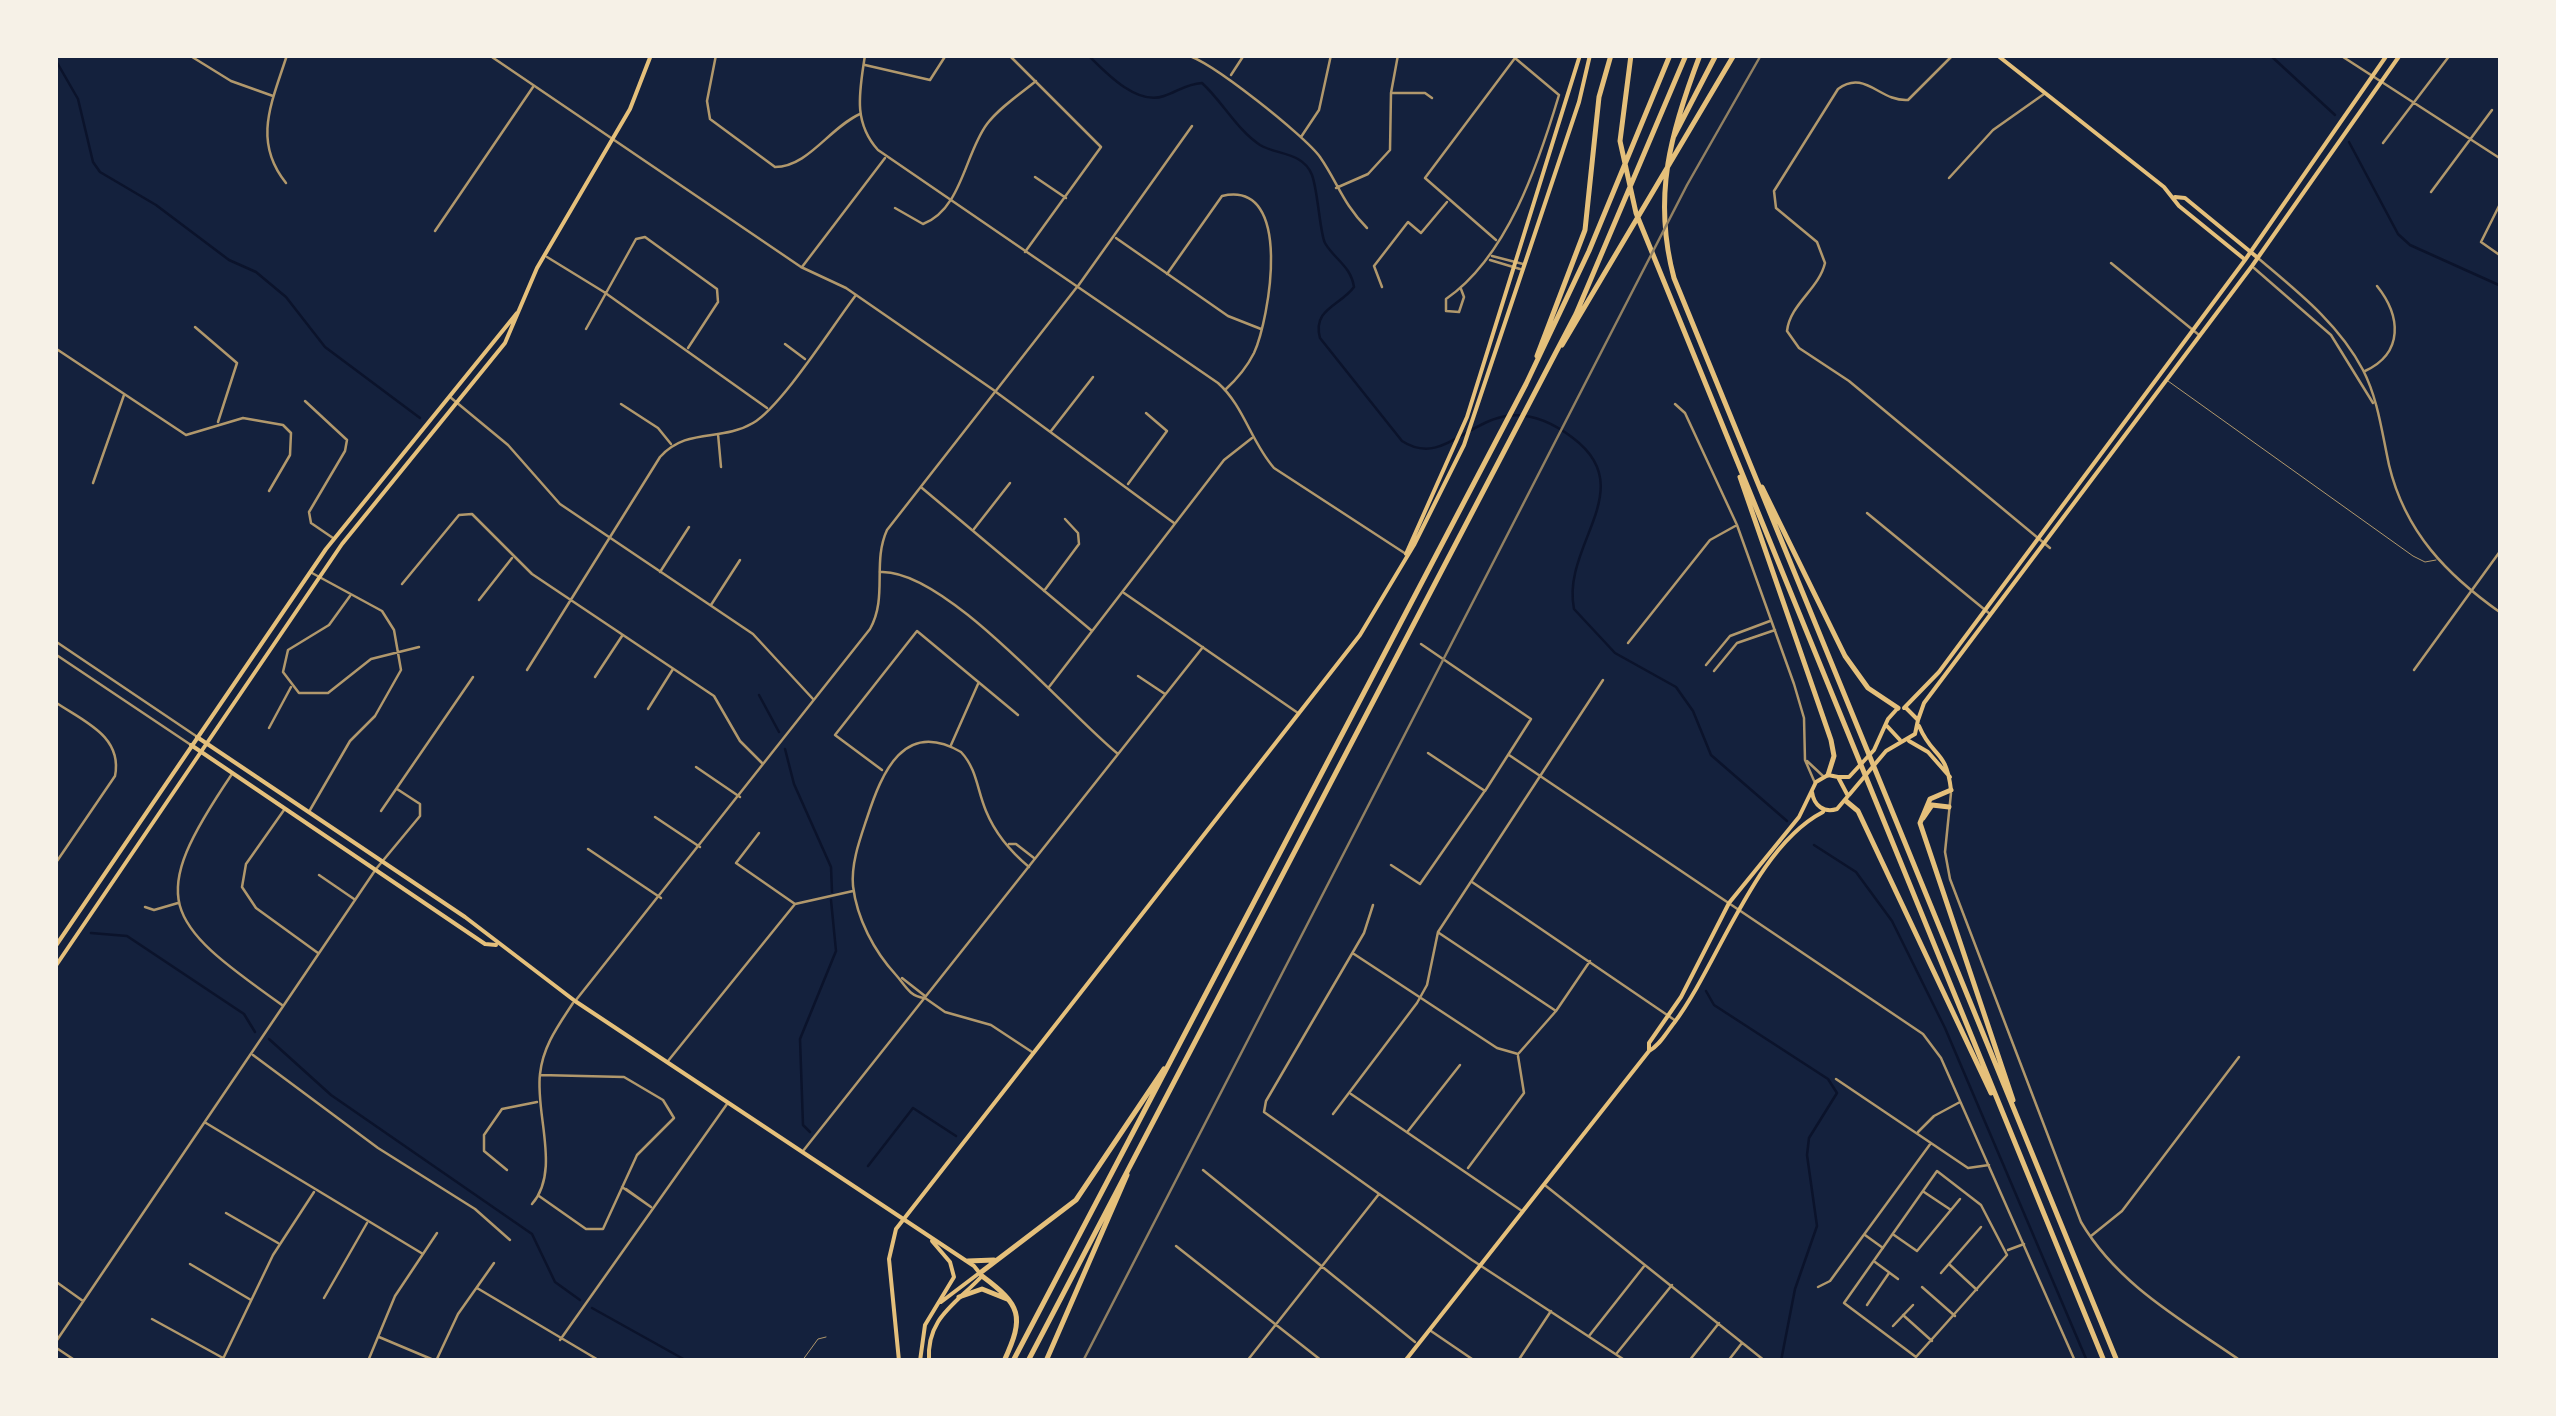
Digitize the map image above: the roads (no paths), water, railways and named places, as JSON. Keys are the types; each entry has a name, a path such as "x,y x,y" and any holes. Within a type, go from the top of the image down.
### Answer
{"highway":[{"path":"1526,384 1585,230 1599,97 1611,55"},
{"path":"1634,55 1619,123 1630,195 2104,1361"},
{"path":"1014,1361 1504,428 1570,294 1670,55"},
{"path":"1028,1361 1557,351 1686,55"},
{"path":"1700,55 1666,152 1662,200 1670,264 2117,1361"},
{"path":"1666,152 1716,55"},
{"path":"1557,351 1575,330 1734,55"},
{"path":"1736,460 1764,553 1831,740 1834,756 1826,776"},
{"path":"1755,476 1845,656 1868,688 1901,708"},
{"path":"1952,790 1926,804 1922,826 2012,1089 2016,1113"},
{"path":"1847,799 1858,811 2005,1118"},
{"path":"1922,826 1932,805 1949,807"},
{"path":"1004,1361 1016,1332 1016,1312 1009,1296 981,1275 1047,1226 1089,1184 1173,1059"},
{"path":"1046,1361 1129,1168"},
{"path":"968,1262 992,1261 1047,1226"},
{"path":"959,1297 979,1289 992,1290 1016,1312"}],"main road":[{"path":"55,967 318,577 505,344 544,256 643,82 651,55"},
{"path":"1406,554 1465,422 1580,55"},
{"path":"899,1361 889,1259 891,1240 902,1220 1360,636 1464,445 1478,413 1579,102 1590,55"},
{"path":"1997,55 2175,197 2179,206 2252,266"},
{"path":"1649,1051 1649,1043 1669,1016 1729,903 1788,833 1815,783 1826,776 1849,777 1874,750 1887,724 1939,672 2245,260 2387,55"},
{"path":"1405,1361 1676,1021 1738,909 1806,823 1826,810 1837,809 1919,722 1924,703 2047,546 2258,258 2400,55"},
{"path":"2175,197 2185,198 2258,258"},
{"path":"55,947 334,539 520,308"},
{"path":"1901,708 1919,722 1925,739 1948,763 1952,790"},
{"path":"1887,724 1890,734 1928,752 1950,777"},
{"path":"197,736 484,931 496,945 575,1001 968,1262 981,1275"},
{"path":"191,745 485,944 496,945"},
{"path":"1838,777 1847,799"},
{"path":"1812,792 1816,804 1826,810"},
{"path":"920,1361 922,1332 952,1283 953,1270 932,1240"},
{"path":"938,1304 981,1275"},
{"path":"929,1361 935,1322 981,1275"}],"street":[{"path":"189,55 248,90 274,97"},
{"path":"286,183 265,142 287,55"},
{"path":"489,55 801,267 856,294 1175,524"},
{"path":"716,55 708,102 710,119 767,164 786,167 802,161 838,124 860,114"},
{"path":"865,55 860,114 865,134 886,157 1225,390 1278,471 1406,554"},
{"path":"864,65 930,80 946,55"},
{"path":"1009,55 1102,147 1025,252"},
{"path":"1186,55 1229,77 1255,103 1301,137 1319,156 1335,188 1367,228"},
{"path":"1229,77 1244,55"},
{"path":"1301,137 1320,110 1331,55"},
{"path":"1335,188 1368,174 1390,150 1398,55"},
{"path":"1953,55 1908,100 1890,99 1862,82 1848,82 1838,90 1774,191 1776,208 1817,242 1824,254 1822,272 1790,316 1788,331 1792,341 1849,381 2047,546"},
{"path":"2340,55 2501,160"},
{"path":"2383,143 2450,55"},
{"path":"1460,289 1464,298 1459,312 1446,312 1446,299 1489,258 1514,215 1559,95 1518,60 1510,62 1427,172 1427,184 1496,240"},
{"path":"895,208 923,224 932,220 948,200 986,125 1036,81"},
{"path":"435,232 533,86"},
{"path":"1392,93 1425,92 1432,98"},
{"path":"1949,178 1994,130 2046,93"},
{"path":"2431,192 2474,140 2492,110"},
{"path":"532,1204 539,1196 546,1168 538,1101 548,1044 627,933 661,898 874,623 881,596 883,538 1116,238 1192,126"},
{"path":"801,267 886,157"},
{"path":"1035,177 1068,198"},
{"path":"1167,274 1218,200 1228,194 1247,200 1264,218 1272,263 1262,330 1246,367 1225,390"},
{"path":"1382,287 1374,266 1408,222 1422,233 1448,201"},
{"path":"2501,202 2480,242 2501,256"},
{"path":"586,329 639,235 719,294 726,294"},
{"path":"1116,238 1228,316 1262,330"},
{"path":"544,256 688,349 768,409"},
{"path":"1489,258 1525,267"},
{"path":"2258,258 2318,310 2364,371 2402,502 2436,560 2501,613"},
{"path":"2112,263 2201,336"},
{"path":"2252,266 2331,335 2374,404"},
{"path":"2364,371 2384,358 2396,336 2392,306 2377,286"},
{"path":"688,349 718,302 719,294"},
{"path":"527,670 655,464 672,445 689,436 752,424 768,409 856,294"},
{"path":"195,326 236,363 218,423"},
{"path":"785,344 806,360"},
{"path":"55,348 186,435 242,418 283,425 291,433 290,455 269,491"},
{"path":"1051,432 1092,377"},
{"path":"2168,381 2414,556 2424,562 2436,560"},
{"path":"93,483 124,395"},
{"path":"450,396 508,444 560,504 765,644 814,700"},
{"path":"305,401 347,440 345,451 309,512 310,523 334,539"},
{"path":"1461,403 1470,406"},
{"path":"621,404 658,428 672,445"},
{"path":"1674,404 1685,413 1737,525 1804,718 1806,760 1815,783"},
{"path":"1126,486 1167,431 1146,413"},
{"path":"718,433 721,467"},
{"path":"1049,687 1230,454 1253,438"},
{"path":"973,531 1010,483"},
{"path":"921,488 1093,632"},
{"path":"402,584 461,513 472,514 512,557 720,703 740,740 763,764"},
{"path":"1868,513 1991,615"},
{"path":"1044,592 1079,544 1078,533 1064,519"},
{"path":"1628,643 1710,540 1737,525"},
{"path":"659,572 689,527"},
{"path":"2414,670 2501,550"},
{"path":"479,600 512,557"},
{"path":"710,606 740,560"},
{"path":"310,812 350,740 376,716 399,678 400,650 382,611 311,572"},
{"path":"880,572 898,573 931,587 1049,687 1119,755"},
{"path":"1123,592 1300,714"},
{"path":"350,595 329,625 288,650 283,672 290,687 319,696 371,659 419,647"},
{"path":"1706,666 1730,636 1772,621"},
{"path":"1714,672 1737,643 1775,630"},
{"path":"885,772 834,735 916,631 1018,715"},
{"path":"595,677 622,635"},
{"path":"55,641 197,736"},
{"path":"1391,864 1420,884 1530,722 1529,716 1421,644"},
{"path":"802,1152 1203,647"},
{"path":"55,654 191,745"},
{"path":"648,710 674,668"},
{"path":"1138,676 1166,695"},
{"path":"381,811 473,677"},
{"path":"1333,1114 1420,998 1438,932 1603,680"},
{"path":"950,746 979,683"},
{"path":"269,728 290,687"},
{"path":"55,702 106,737 118,762 115,776 55,864"},
{"path":"926,998 915,996 876,952 854,891 858,850 885,772 900,752 918,743 950,746 970,764 984,808 1010,851 1030,867"},
{"path":"1428,753 1485,790"},
{"path":"1509,755 1916,1027 1941,1058 2075,1361"},
{"path":"1806,760 1826,776"},
{"path":"696,767 740,797"},
{"path":"232,773 185,848 178,880 180,902 188,925 207,951 283,1006"},
{"path":"76,1361 55,1345 376,869 422,810 418,802 397,788"},
{"path":"1952,790 1945,852 1950,879 2037,1114 2090,1236 2130,1283 2241,1361"},
{"path":"285,808 246,864 242,887 256,908 319,954"},
{"path":"655,817 700,848"},
{"path":"760,833 736,863 796,904"},
{"path":"1009,844 1016,844 1036,859"},
{"path":"588,849 661,898"},
{"path":"320,875 355,900"},
{"path":"1471,882 1676,1021"},
{"path":"666,1062 796,904 854,891"},
{"path":"145,907 154,910 180,902"},
{"path":"1374,905 1353,954 1266,1101 1264,1112 1626,1361"},
{"path":"1438,932 1556,1011"},
{"path":"1353,954 1497,1048 1518,1054"},
{"path":"1518,1054 1556,1011 1590,961"},
{"path":"899,978 907,978 945,1012 991,1026 1033,1053"},
{"path":"251,1054 378,1148 475,1209 510,1240"},
{"path":"1466,1170 1524,1093 1518,1054"},
{"path":"2090,1236 2122,1211 2239,1057"},
{"path":"1407,1132 1460,1065"},
{"path":"539,1196 586,1230 596,1231 611,1216 647,1141 671,1126 670,1106 624,1076 540,1075"},
{"path":"1836,1079 1968,1168 1989,1164"},
{"path":"1350,1093 1523,1212"},
{"path":"507,1170 484,1152 484,1135 502,1109 538,1101"},
{"path":"1916,1134 1934,1116 1961,1102"},
{"path":"560,1340 728,1103"},
{"path":"205,1122 423,1254"},
{"path":"1818,1287 1830,1281 1931,1143"},
{"path":"1203,1170 1418,1344"},
{"path":"1937,1172 1981,1205 2007,1251 2005,1260 1916,1357 1844,1303 1923,1191 1937,1172"},
{"path":"1545,1184 1766,1360"},
{"path":"623,1187 652,1207"},
{"path":"152,1319 223,1360 280,1244 315,1190"},
{"path":"1923,1191 1952,1210"},
{"path":"1247,1361 1380,1193"},
{"path":"1893,1234 1916,1250 1960,1199"},
{"path":"226,1213 280,1244"},
{"path":"324,1298 368,1222"},
{"path":"1941,1273 1982,1227"},
{"path":"368,1361 396,1296 437,1233"},
{"path":"1864,1234 1883,1248"},
{"path":"2007,1251 2026,1244"},
{"path":"1176,1246 1322,1361"},
{"path":"1874,1262 1898,1279"},
{"path":"379,1337 436,1361 458,1314 494,1263"},
{"path":"190,1264 252,1301"},
{"path":"1589,1336 1646,1264"},
{"path":"1948,1264 1978,1290"},
{"path":"1867,1305 1889,1273"},
{"path":"55,1281 84,1302"},
{"path":"1616,1354 1672,1285"},
{"path":"1922,1287 1955,1316"},
{"path":"477,1288 600,1361"},
{"path":"1894,1326 1913,1304"},
{"path":"1518,1361 1552,1310"},
{"path":"1903,1316 1933,1342"},
{"path":"1689,1361 1720,1322"},
{"path":"1430,1330 1475,1361"},
{"path":"802,1361 818,1339 826,1337"},
{"path":"1728,1361 1744,1341"},
{"path":"296,1360 308,1361"}],"waterway":[{"path":"1088,55 1123,86 1143,96 1164,96 1202,83 1252,139 1296,158 1308,168 1325,243 1346,268 1354,287 1324,314 1320,338 1402,441 1422,448 1440,446 1495,419 1517,415 1543,420 1573,438 1592,457 1600,477 1600,498 1578,562 1573,585 1574,609 1615,653 1676,687 1693,711 1711,755 1787,821"},
{"path":"2270,55 2335,115"},
{"path":"55,59 78,99 93,162 100,172 156,205 229,260 256,272 286,297 325,347 420,418"},
{"path":"2349,142 2398,234 2410,245 2501,286"},
{"path":"759,695 779,732"},
{"path":"785,749 794,784 831,867 832,892"},
{"path":"1814,845 1856,872 1892,921 1945,1028 2087,1361"},
{"path":"810,1132 803,1125 800,1039 836,951 831,900"},
{"path":"91,933 127,936 244,1014 255,1032"},
{"path":"1706,991 1714,1005 1828,1079 1837,1093 1809,1138 1807,1155 1817,1226 1795,1289 1781,1361"},
{"path":"269,1039 331,1095 532,1234 555,1282 580,1300"},
{"path":"868,1166 913,1108 956,1136"},
{"path":"592,1308 687,1361"}],"railway":[{"path":"1083,1361 1687,185 1761,55"}]}
